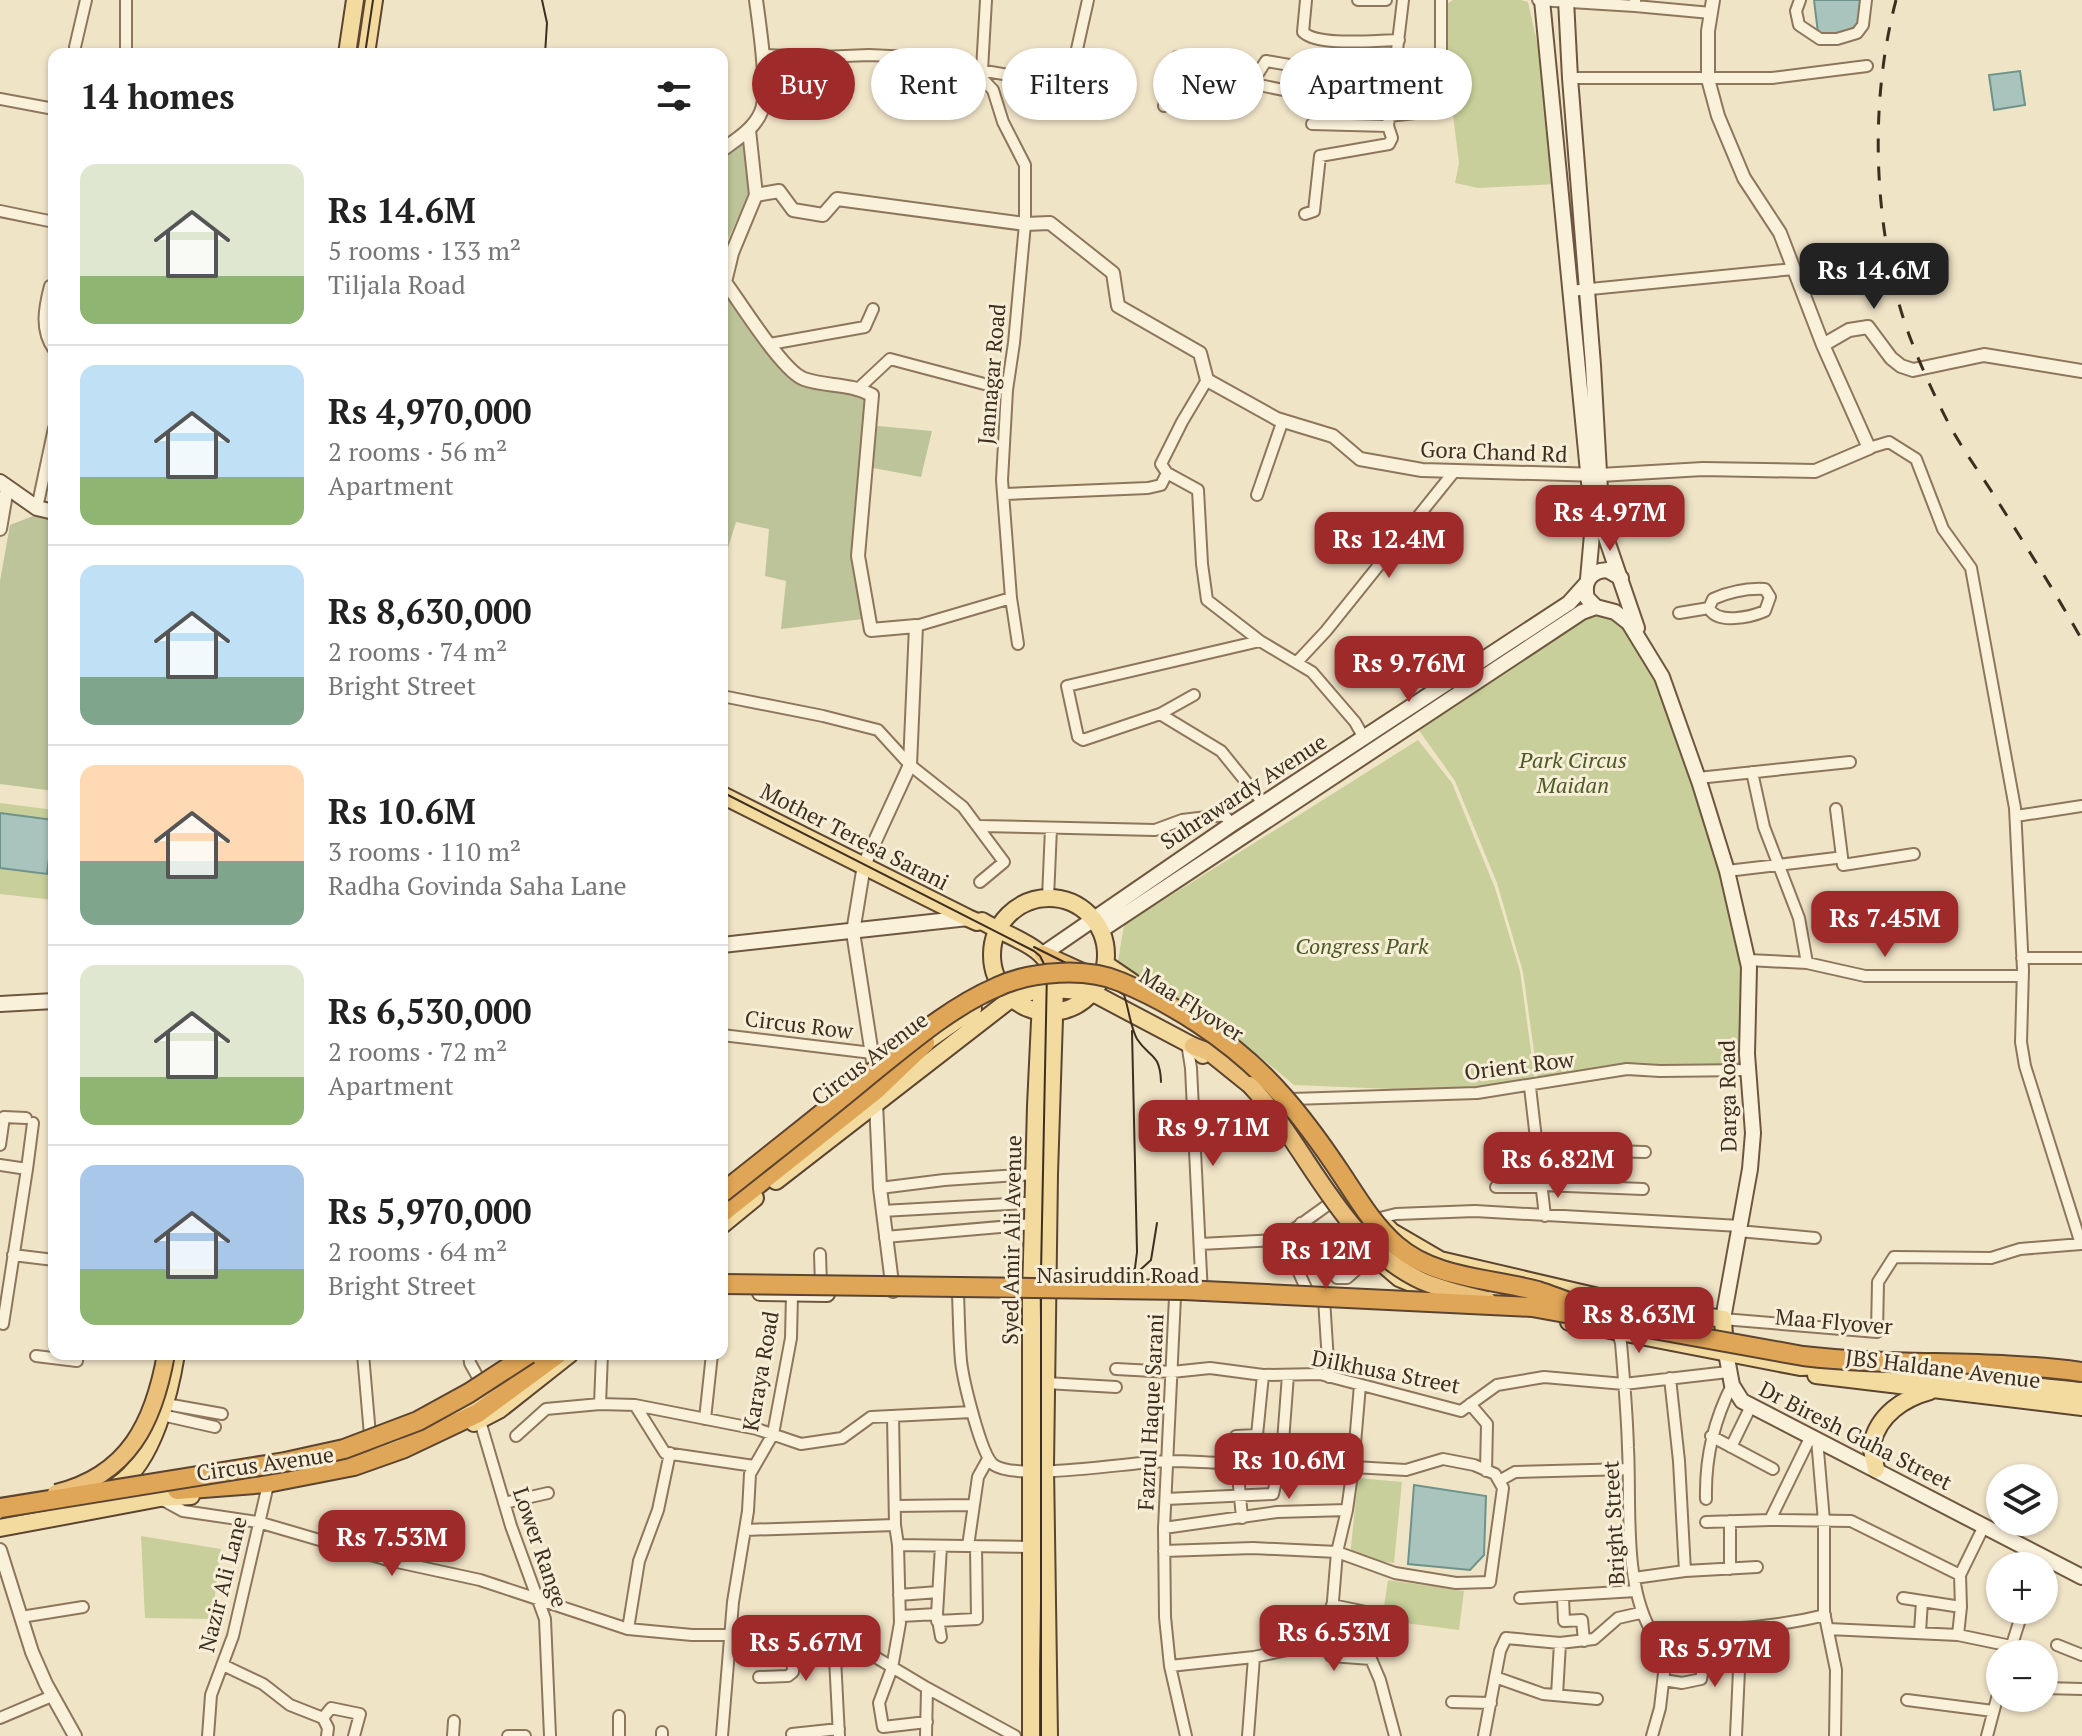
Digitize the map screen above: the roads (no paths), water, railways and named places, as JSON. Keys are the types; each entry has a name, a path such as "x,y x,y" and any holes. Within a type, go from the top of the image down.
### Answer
{"highway":[{"name":"Maa Flyover","path":"1041,956 1099,979 1201,1034 1229,1053 1259,1080 1287,1113 1361,1220 1405,1260 1456,1283 1735,1336 1850,1350 1998,1352 2082,1360"},
{"path":"728,1188 903,1049 970,1000 1025,978 1060,974 1099,976 1120,981 1177,1011 1228,1043 1266,1077 1288,1101 1369,1215 1396,1246 1438,1269 1537,1291 1584,1308"},
{"path":"728,1208 867,1103 925,1043"},
{"name":"Maa Flyover","path":"1196,1047 1243,1079 1268,1104 1351,1223 1385,1258 1436,1286 1512,1306 1547,1309 1746,1348 1825,1359 1994,1363 2082,1372"},
{"path":"728,1284 1184,1290 1512,1306"},
{"path":"0,1506 70,1490 115,1463 130,1448 150,1418 165,1360"},
{"path":"0,1506 285,1462 344,1449 383,1436 450,1405 520,1360"},
{"path":"0,1519 267,1483 354,1466 402,1449 478,1413 550,1360"}],"main road":[{"path":"348,48 355,0"},
{"path":"367,48 374,0"},
{"path":"1540,0 1578,290 1594,475 1593,523 1587,581 1587,598 1599,608 1619,603 1622,584 1607,570 1593,574 1587,581"},
{"path":"1566,1 1580,178 1578,290"},
{"name":"Darga Road","path":"1594,475 1602,526 1641,640"},
{"path":"4,485 37,508 48,511"},
{"name":"Suhrawardy Avenue","path":"1096,925 1232,824 1569,603 1587,581"},
{"name":"Darga Road","path":"1599,608 1622,616 1641,640 1662,677 1727,871 1748,960 1753,1133 1723,1319"},
{"name":"Suhrawardy Avenue","path":"1041,956 1096,925 1582,612 1599,608"},
{"name":"Mother Teresa Sarani","path":"728,798 972,920 982,921 996,933 1041,956"},
{"path":"1048,898 1072,904 1096,925 1099,979 1076,1004 1047,1011 1025,1006 1007,993 995,973 992,959 996,933 1006,917 1032,900 1048,898"},
{"path":"728,944 972,920"},
{"path":"1041,956 1053,967 1047,1011"},
{"name":"Circus Avenue","path":"728,1220 867,1103 1007,993 1041,956"},
{"name":"JBS Haldane Avenue","path":"1007,993 1099,979 1196,1047 1269,1114 1329,1204 1373,1255 1399,1278 1412,1284 1458,1299 1800,1367 1816,1365 1981,1387 2082,1407"},
{"name":"Maa Flyover","path":"1099,979 1233,1043 1292,1099 1328,1141 1392,1232 1429,1255 1620,1302 1723,1319"},
{"name":"Circus Avenue","path":"728,1195 876,1078 925,1043 1007,993"},
{"path":"0,1004 48,1001"},
{"name":"Syed Amir Ali Avenue","path":"1040,1296 1034,1224 1034,1174 1047,1011"},
{"name":"Syed Amir Ali Avenue","path":"1047,1011 1049,1174 1040,1296 1038,1471 1049,1736"},
{"path":"1412,1284 1429,1255"},
{"name":"Nasiruddin Road","path":"728,1292 1317,1299 1396,1298 1412,1284"},
{"path":"1723,1319 1730,1378"},
{"name":"Syed Amir Ali Avenue","path":"1031,1736 1030,1547 1046,1383 1040,1330"},
{"path":"106,1510 100,1488 141,1420 158,1360"},
{"path":"125,1505 119,1484 128,1476 149,1468 175,1360"},
{"name":"Circus Avenue","path":"0,1506 119,1484 149,1468 299,1455 370,1435 433,1408 510,1360"},
{"path":"168,1494 303,1470 367,1453 463,1410 538,1360"},
{"name":"Circus Avenue","path":"0,1528 106,1510 168,1494 267,1489 346,1475 402,1458 480,1421 499,1410 562,1360"},
{"name":"JBS Haldane Avenue","path":"1800,1367 1812,1374 1936,1389 1981,1387"},
{"name":"Dr Biresh Guha Street","path":"1730,1378 1737,1395 1751,1406 1984,1526 2027,1552"},
{"path":"1981,1387 2082,1391"},
{"path":"1876,1469 1872,1445 1882,1422 1897,1405 1936,1389"},
{"name":"Dr Biresh Guha Street","path":"2058,1568 2082,1577"}],"street":[{"path":"75,47 86,0"},
{"path":"126,0 126,48"},
{"path":"756,0 762,48"},
{"path":"981,48 986,0"},
{"path":"986,71 1069,85 1088,0"},
{"path":"1306,0 1303,32 1310,38 1324,41 1399,40"},
{"path":"1358,0 1386,0"},
{"path":"1398,48 1403,0"},
{"path":"1312,124 1389,121 1441,110 1441,0"},
{"path":"1540,0 1712,6 1708,31 1708,79 1718,116 1744,178 1780,233 1823,345 1869,448 1889,442 1916,459 1943,529 1971,568 2016,816 2023,976 2021,1042 2025,1066 2082,1245 2020,1249 1991,1258 1894,1257 1878,1282 1877,1332 1723,1319"},
{"path":"1800,0 1796,11 1799,25 1820,39 1837,39 1857,33 1863,25 1866,0"},
{"path":"1266,61 1318,70 1313,96 1256,84 1266,61"},
{"path":"1570,78 1772,78 1867,66"},
{"name":"Jannagar Road","path":"986,81 993,90 1003,122 1025,165 1025,224 1007,390 1002,480 1011,598 1018,644"},
{"path":"0,99 48,108"},
{"path":"728,146 749,130 756,120"},
{"path":"1305,214 1314,211 1320,156 1389,144 1392,138 1389,121"},
{"path":"728,270 756,195 749,130"},
{"path":"756,195 779,191 793,210 823,215 837,199 1025,224 1050,223 1113,273 1118,306 1200,353 1207,380 1161,464 1167,473 1198,490 1207,600 1321,682 1355,722 1364,738"},
{"path":"0,211 48,221"},
{"path":"1578,290 1794,269"},
{"path":"728,286 783,363 802,379 859,388 872,395 858,556 871,630 916,626 1011,598"},
{"path":"48,296 44,322 48,341"},
{"path":"770,344 865,327 873,309"},
{"path":"1823,345 1849,330 1868,327 1891,358 1913,370 1984,355 2082,371"},
{"path":"859,388 890,359 1007,390"},
{"name":"Gora Chand Rd","path":"1207,380 1283,420 1333,436 1360,459 1453,473 1594,475 1703,469 1815,471 1869,448"},
{"path":"1257,495 1283,420"},
{"path":"1005,494 1148,488 1161,485 1167,473"},
{"path":"1297,662 1326,631 1453,473"},
{"path":"37,508 48,475"},
{"path":"0,529 4,485"},
{"path":"1765,589 1770,597 1765,611 1758,614 1719,618 1709,608 1713,599 1725,593 1765,589"},
{"path":"1679,613 1709,608"},
{"path":"876,1078 853,932 864,865 910,765 916,626"},
{"path":"1194,695 1160,714 1083,740 1078,737 1067,686 1260,641"},
{"path":"728,697 878,730 910,765 963,807 980,826 1004,862 980,882"},
{"path":"1160,714 1221,751 1264,804"},
{"path":"1698,778 1850,762"},
{"path":"1752,772 1764,827 1799,918 1807,963"},
{"path":"2016,816 2082,806"},
{"path":"1836,809 1843,865 1914,854"},
{"path":"980,826 1155,830 1182,820 1224,815 1232,824"},
{"path":"1048,898 1051,828"},
{"path":"1727,871 1836,858"},
{"path":"2022,958 2082,958"},
{"path":"1748,960 1807,963 1865,976 2023,976"},
{"name":"Circus Row","path":"728,1036 872,1053"},
{"path":"1196,1047 1191,1068 1202,1297"},
{"name":"Orient Row","path":"1292,1099 1477,1093 1530,1087 1627,1069 1749,1070"},
{"path":"1530,1087 1545,1216"},
{"path":"867,1103 894,1294"},
{"path":"0,1145 4,1117 30,1121 27,1169 3,1324"},
{"path":"1537,1149 1645,1152"},
{"path":"0,1165 27,1169"},
{"path":"880,1188 1034,1174"},
{"path":"1496,1187 1643,1189"},
{"path":"882,1211 1025,1203"},
{"path":"1200,1244 1279,1240 1329,1204"},
{"path":"1380,1218 1396,1214 1475,1211 1739,1229 1815,1238"},
{"path":"1301,1223 1337,1278 1347,1278 1373,1255"},
{"path":"885,1237 1034,1224"},
{"path":"1279,1240 1317,1299 1329,1377"},
{"path":"820,1254 821,1285"},
{"path":"13,1255 48,1259"},
{"name":"Karaya Road","path":"722,1736 733,1602 748,1511 750,1474 773,1434 791,1338 792,1294"},
{"path":"958,1294 961,1365 972,1412 988,1459 994,1466 1008,1471 1038,1471 1169,1461 1237,1464"},
{"name":"Fazrul Haque Sarani","path":"1175,1297 1164,1528 1165,1617 1170,1666 1186,1736"},
{"name":"Bright Street","path":"1618,1333 1624,1384 1636,1591 1640,1613 1651,1631 1669,1630"},
{"path":"36,1356 48,1357"},
{"path":"364,1360 370,1435"},
{"path":"470,1360 480,1381"},
{"path":"600,1404 602,1360"},
{"path":"705,1419 711,1360"},
{"name":"Dilkhusa Street","path":"1116,1369 1172,1372 1210,1368 1263,1375 1320,1374 1461,1411 1497,1385 1544,1377 1624,1384 1670,1378 1730,1378"},
{"path":"1242,1518 1236,1436 1257,1435 1263,1375"},
{"path":"1166,1499 1273,1494 1282,1455 1288,1375"},
{"path":"1670,1378 1679,1461 1685,1571"},
{"path":"1706,1499 1711,1436 1730,1378"},
{"path":"1046,1383 1116,1387"},
{"path":"1360,1385 1347,1510 1337,1552 1332,1605 1324,1642 1331,1656 1371,1659 1395,1736"},
{"path":"516,1436 546,1409 600,1404 635,1405 757,1429 801,1444 842,1438 871,1417 972,1412"},
{"path":"1470,1404 1487,1424 1486,1471"},
{"path":"635,1405 665,1453 754,1466"},
{"path":"1731,1447 1751,1406"},
{"path":"164,1409 222,1414"},
{"path":"164,1409 215,1427"},
{"path":"893,1416 901,1616 892,1668 879,1703 883,1727 927,1722"},
{"name":"Lower Range","path":"480,1421 504,1503 545,1619 550,1736"},
{"path":"1711,1436 1773,1469"},
{"path":"1770,1520 1814,1438"},
{"path":"1814,1438 1824,1521 1825,1615 1836,1670 1835,1736"},
{"path":"628,1629 639,1561 658,1510 670,1453"},
{"path":"1164,1551 1253,1548 1337,1552 1395,1573 1456,1583 1490,1582 1503,1500 1503,1488 1495,1474 1474,1465 1443,1459 1406,1470 1312,1461 1308,1454 1282,1455"},
{"path":"901,1616 977,1619 972,1505 978,1477 988,1459"},
{"path":"149,1468 183,1511 258,1522 388,1560 480,1580 628,1629 692,1635 792,1635 834,1638 852,1643 1015,1736"},
{"path":"1499,1481 1515,1472 1628,1469"},
{"name":"Nazir Ali Lane","path":"208,1736 211,1695 233,1636 267,1489"},
{"path":"504,1503 548,1493"},
{"path":"895,1506 972,1505"},
{"path":"1164,1528 1277,1512 1347,1510"},
{"path":"1730,1521 1730,1569"},
{"path":"1706,1522 1851,1521 1960,1575"},
{"path":"745,1530 895,1525"},
{"path":"1958,1635 1960,1575 1984,1526"},
{"path":"898,1545 1030,1547"},
{"path":"941,1546 937,1618 941,1637"},
{"path":"0,1550 32,1652 75,1736"},
{"path":"1634,1578 1685,1571 1757,1567"},
{"path":"1520,1598 1636,1591"},
{"path":"899,1595 938,1592"},
{"path":"1563,1597 1564,1621 1582,1620 1584,1641"},
{"path":"1903,1598 1961,1607"},
{"path":"1920,1632 1922,1601"},
{"path":"1332,1605 1371,1613"},
{"path":"21,1617 83,1607"},
{"path":"1484,1736 1502,1643 1506,1638 1560,1643 1584,1641 1594,1639 1618,1618 1640,1613"},
{"path":"1652,1736 1664,1680 1669,1630 1711,1631 1787,1625 1825,1615"},
{"path":"1828,1629 1958,1635 1986,1643"},
{"path":"1664,1680 1682,1683 1701,1679 1711,1631"},
{"path":"759,1677 788,1676 793,1672 792,1635"},
{"path":"793,1736 839,1733 834,1638"},
{"path":"1170,1666 1254,1657 1324,1642"},
{"path":"1557,1695 1560,1643"},
{"path":"2058,1645 2082,1655"},
{"path":"1248,1736 1254,1657"},
{"path":"223,1665 263,1684 290,1705 323,1718 328,1728 327,1736"},
{"path":"1736,1736 1739,1670"},
{"path":"1495,1677 1543,1694 1597,1699"},
{"path":"926,1736 927,1688"},
{"path":"2058,1688 2082,1689"},
{"path":"0,1718 52,1696"},
{"path":"1907,1700 1986,1710"},
{"path":"1452,1702 1491,1703"},
{"path":"323,1718 331,1708 360,1714 354,1736"},
{"path":"1987,1736 1993,1712"},
{"path":"619,1716 619,1736"},
{"path":"453,1736 454,1721"},
{"path":"508,1736 525,1736"}],"water":[{"path":"1814,0 1867,0 1862,31 1848,35 1818,33"},
{"path":"2020,71 2025,105 1994,110 1989,75"},
{"path":"0,813 48,819 47,874 0,868"},
{"path":"1414,1485 1486,1496 1484,1555 1470,1570 1408,1564"}],"tram line":[{"path":"366,48 373,0"},
{"path":"542,0 547,23 545,48"},
{"path":"728,795 1034,951 1047,970 1041,1273 1041,1736"},
{"path":"1034,947 1124,995 1137,1039 1159,1065 1161,1082"},
{"path":"1128,1281 1135,1268 1137,1252 1132,1031"},
{"path":"1042,1272 1045,1283 1057,1295 1112,1293 1108,1297 1118,1290 1118,1296 1128,1281 1151,1260 1157,1223"}],"railway":[{"path":"1896,0 1882,74 1878,150 1884,226 1902,315 1921,365 1951,428 2082,640"}],"park label":[{"name":"Park Circus Maidan","path":"1573,772"},
{"name":"Congress Park","path":"1362,945"}]}
